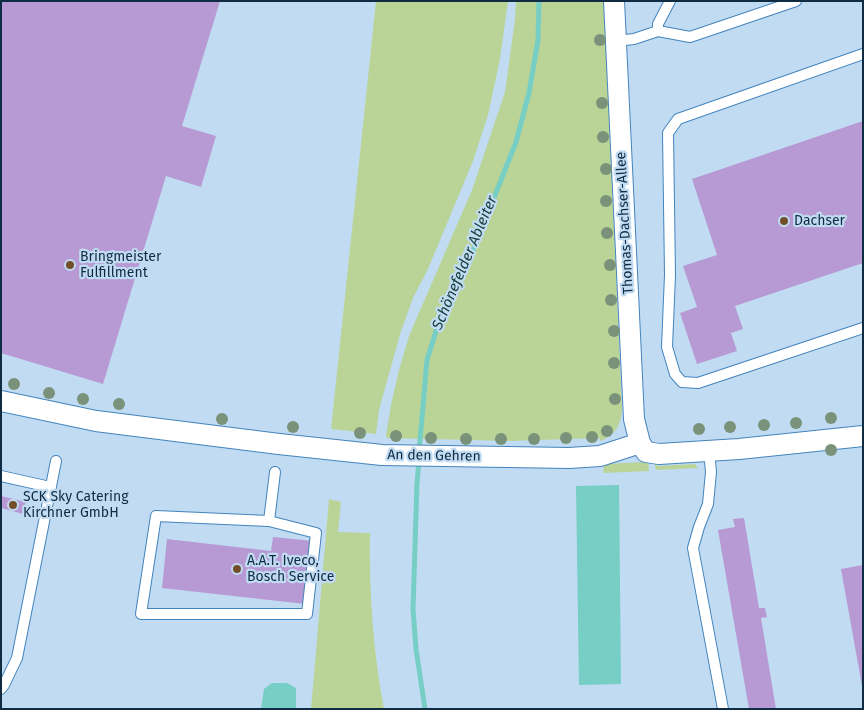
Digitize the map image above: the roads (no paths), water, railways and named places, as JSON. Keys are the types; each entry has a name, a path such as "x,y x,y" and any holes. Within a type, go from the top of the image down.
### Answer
{"street":[{"name":"Thomas-Dachser-Allee","path":"614,1 634,419 640,443"},
{"name":"An den Gehren","path":"1,401 115,424 245,441 382,455 569,458 600,456 640,443"},
{"path":"640,443 646,452 659,454 863,436"}],"lane":[{"path":"658,31 658,24 670,1"},
{"path":"616,41 634,39 658,31 690,37 796,1"},
{"path":"863,54 678,119 668,133 670,275 667,347 675,374 682,382 698,383 863,328"},
{"path":"709,451 711,472 708,504 693,548 723,709"},
{"path":"1,689 17,658 56,461"},
{"path":"269,521 275,472"},
{"path":"1,476 50,487"},
{"path":"156,516 269,521 316,533 307,614 141,614 156,516"}],"waterway":[{"name":"Schönefelder Ableiter","path":"419,452 427,360 442,312 467,266 516,142 529,93 538,40 539,1"},
{"name":"Schönefelder Ableiter","path":"419,460 413,609 416,649 425,709"}],"place":[{"name":"Dachser","path":"784,221"},
{"name":"Bringmeister Fulfillment","path":"70,265"},
{"name":"SCK Sky Catering Kirchner GmbH","path":"13,505"},
{"name":"A.A.T. Iveco, Bosch Service","path":"237,569"}]}
